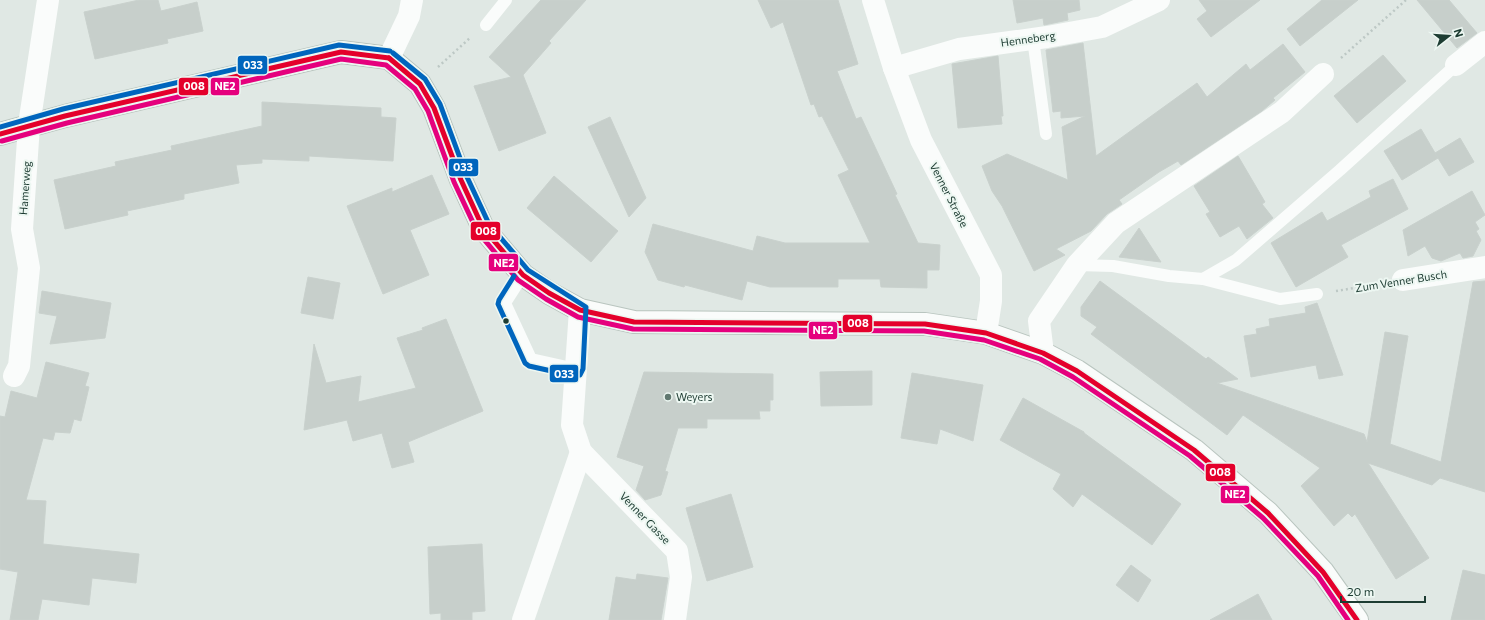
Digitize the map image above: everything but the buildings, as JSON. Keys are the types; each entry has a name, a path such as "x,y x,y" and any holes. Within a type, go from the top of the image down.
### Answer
{"street":[{"name":"Hamerweg","path":"14,376 19,366 29,268 22,229 29,125 48,0"},
{"path":"389,58 409,16 412,0"},
{"name":"Venner Straße","path":"873,0 894,68 921,140 991,274 991,301 986,333"},
{"name":"Henneberg","path":"894,68 959,49 1033,39 1102,27 1159,0"},
{"path":"1456,65 1485,42"},
{"path":"0,134 29,125 341,52 389,58 420,84 434,108 461,180 483,228 523,275 549,293 580,310 634,322 925,324 986,333 1044,352 1077,371 1194,450 1262,509 1322,572 1357,620"},
{"path":"1044,352 1039,321 1077,265 1116,223 1282,112 1323,74"},
{"name":"Zum Venner Busch","path":"1403,280 1485,267"},
{"name":"Venner Gasse","path":"580,310 572,425 581,452 677,551 681,577 675,620"},
{"path":"523,620 581,452"}],"lane":[{"path":"486,25 506,0"},
{"path":"1033,39 1046,134"},
{"path":"1203,279 1236,260 1340,170 1456,65"},
{"path":"1077,265 1113,266 1168,276 1203,279 1280,299 1317,294"},
{"path":"523,275 505,303 531,359 576,369"}],"path":[{"path":"1323,74 1406,0"},
{"path":"420,84 486,25"},
{"name":"Zum Venner Busch","path":"1317,294 1403,280"}],"transit line":[{"name":"033","path":"0,127 63,109 339,45 390,51"},
{"name":"008","path":"0,134 65,116 341,52 389,58"},
{"name":"033","path":"393,53 425,79 440,104 467,177 489,224 528,270 586,307 583,369 580,375 574,376 529,366 525,363 498,304 514,276"},
{"name":"008","path":"389,58 420,84 434,108 461,180 483,228 523,275 549,293 580,310 634,322 925,324 986,333 1043,353 1077,371 1194,450 1268,513 1323,572 1357,620"},
{"name":"NE2","path":"2,141 67,123 341,59 386,65 415,89 428,111 454,182 477,231 518,280 546,299 578,317 633,329 924,331 984,340 1040,359 1073,377 1190,456 1263,518 1318,576 1348,620"}],"place":[{"name":"Weyers","path":"668,397"}]}
